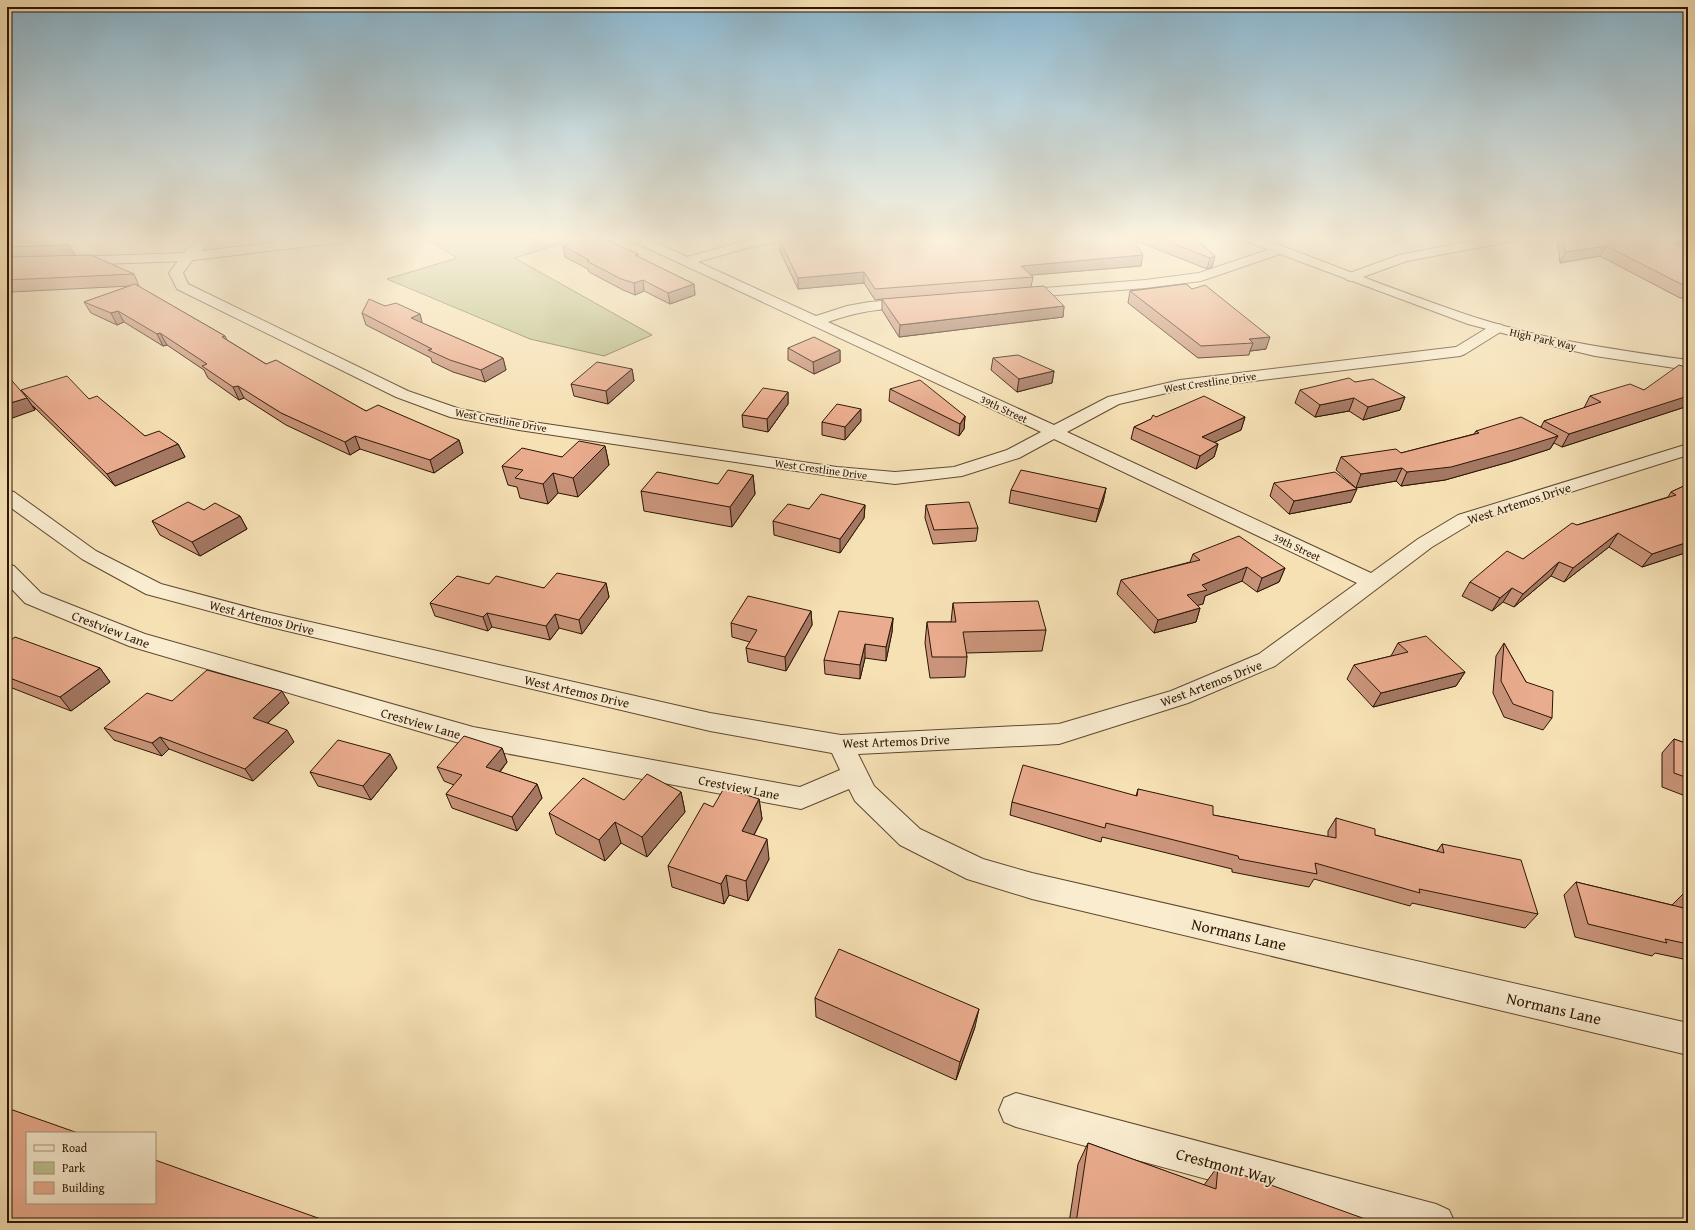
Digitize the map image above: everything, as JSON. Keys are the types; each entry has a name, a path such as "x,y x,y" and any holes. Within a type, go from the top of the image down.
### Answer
{"street":[{"name":"West Crestline Drive","path":"199,294 402,394 456,413 519,425 837,472 895,478 956,472 1013,454 1114,400 1180,385 1460,351 1497,328"},
{"name":"39th Street","path":"760,294 1373,582"},
{"name":"High Park Way","path":"1398,294 1447,313 1497,328 1595,351 1688,365"},
{"path":"817,321 847,310 869,306 923,302"},
{"name":"West Artemos Drive","path":"7,496 89,555 154,590 262,618 710,722 842,745 1059,734 1179,697 1267,660 1425,543 1465,519 1688,449"},
{"name":"Crestview Lane","path":"7,571 33,598 137,640 472,737 801,798 855,775"},
{"name":"Normans Lane","path":"842,745 864,793 910,837 977,870 1032,886 1688,1039"},
{"name":"Crestmont Way","path":"1016,1110 1436,1223"}],"green space":[{"path":"424,294 580,294 652,335 604,356 530,339"}],"building":[{"path":"106,294 153,294 225,336 222,337 266,364 276,360 366,411 378,405 459,440 430,460 355,436 345,442 281,413 238,386 233,387 202,366 207,364 160,333 157,334 118,311 111,313 84,302"},
{"path":"939,294 1052,294 1064,306 900,325 882,299"},
{"path":"1134,294 1217,294 1270,337 1249,339 1253,343 1201,346"},
{"path":"369,299 385,306 396,303 420,314 411,318 503,358 481,370 450,360 428,350 432,349 362,313"},
{"path":"814,337 840,350 813,362 788,348"},
{"path":"1018,355 1054,371 1019,379 993,358"},
{"path":"597,362 632,369 606,391 571,384"},
{"path":"1679,365 1688,368 1688,396 1569,434 1544,421 1601,402 1590,396 1630,384 1644,390"},
{"path":"7,375 27,398 7,404"},
{"path":"67,376 89,399 97,396 145,436 159,431 178,444 107,474 21,390"},
{"path":"1349,378 1355,382 1373,379 1405,397 1368,407 1354,398 1320,405 1300,390"},
{"path":"920,380 965,416 960,424 890,389"},
{"path":"763,388 788,392 767,419 742,415"},
{"path":"1204,396 1245,417 1202,437 1218,444 1200,456 1134,427 1151,419 1153,415 1156,417"},
{"path":"837,404 861,409 845,427 822,422"},
{"path":"1521,417 1558,436 1451,467 1407,472 1402,468 1361,474 1341,457 1396,449 1401,453 1479,433 1476,431"},
{"path":"579,441 605,446 573,478 553,473 543,484 515,478 523,470 502,466 522,448 562,457"},
{"path":"728,470 753,475 730,507 641,491 657,472 718,484"},
{"path":"1021,470 1106,488 1099,509 1011,490"},
{"path":"1335,472 1357,489 1294,501 1274,483"},
{"path":"1688,484 1688,542 1652,554 1618,533 1573,568 1559,562 1523,594 1512,588 1500,598 1470,582 1507,551 1523,559 1572,523 1577,525 1676,495 1671,492"},
{"path":"821,494 865,505 840,539 773,521 788,504 809,509"},
{"path":"188,502 204,510 215,503 240,516 192,542 152,521"},
{"path":"969,502 978,528 934,530 926,505"},
{"path":"1239,536 1285,568 1262,578 1247,567 1202,585 1207,590 1187,595 1200,608 1158,620 1121,580 1200,560 1193,554"},
{"path":"557,573 606,583 579,620 555,614 546,626 487,613 483,617 430,603 457,576 489,584 496,576 544,588"},
{"path":"748,596 811,611 785,657 746,648 757,630 731,623"},
{"path":"1038,601 1046,630 963,632 967,657 932,657 927,622 956,622 953,603"},
{"path":"839,611 893,618 886,647 865,644 860,665 824,660"},
{"path":"1426,636 1465,672 1381,693 1354,665 1408,652 1398,643"},
{"path":"7,637 11,640 15,637 100,668 60,697 7,677"},
{"path":"1504,643 1526,682 1553,691 1552,718 1513,704 1501,681"},
{"path":"207,670 282,691 253,718 287,730 245,769 160,737 152,743 104,728 147,693 172,701"},
{"path":"464,736 502,748 486,767 537,784 512,817 446,794 462,775 437,767"},
{"path":"1674,739 1688,744 1688,778 1674,773"},
{"path":"338,740 390,754 363,786 310,772"},
{"path":"1023,765 1137,796 1138,789 1213,806 1213,815 1336,838 1336,818 1375,829 1375,835 1444,853 1442,844 1521,860 1538,914 1419,889 1420,893 1315,863 1317,874 1239,859 1238,856 1106,823 1105,828 1012,802"},
{"path":"647,774 681,792 642,837 615,822 599,840 549,813 583,778 624,800"},
{"path":"724,788 759,799 742,831 767,839 746,881 726,875 721,884 668,866 704,803 713,807"},
{"path":"1576,882 1688,909 1688,944 1665,939 1667,943 1588,924"},
{"path":"1683,894 1688,895 1688,904"},
{"path":"839,949 979,1009 960,1062 815,998"},
{"path":"7,1108 75,1132 26,1132 26,1204 156,1204 156,1160 332,1223 10,1223 7,1222"},
{"path":"1088,1143 1216,1189 1218,1166 1368,1220 1368,1223 1076,1223"}]}
